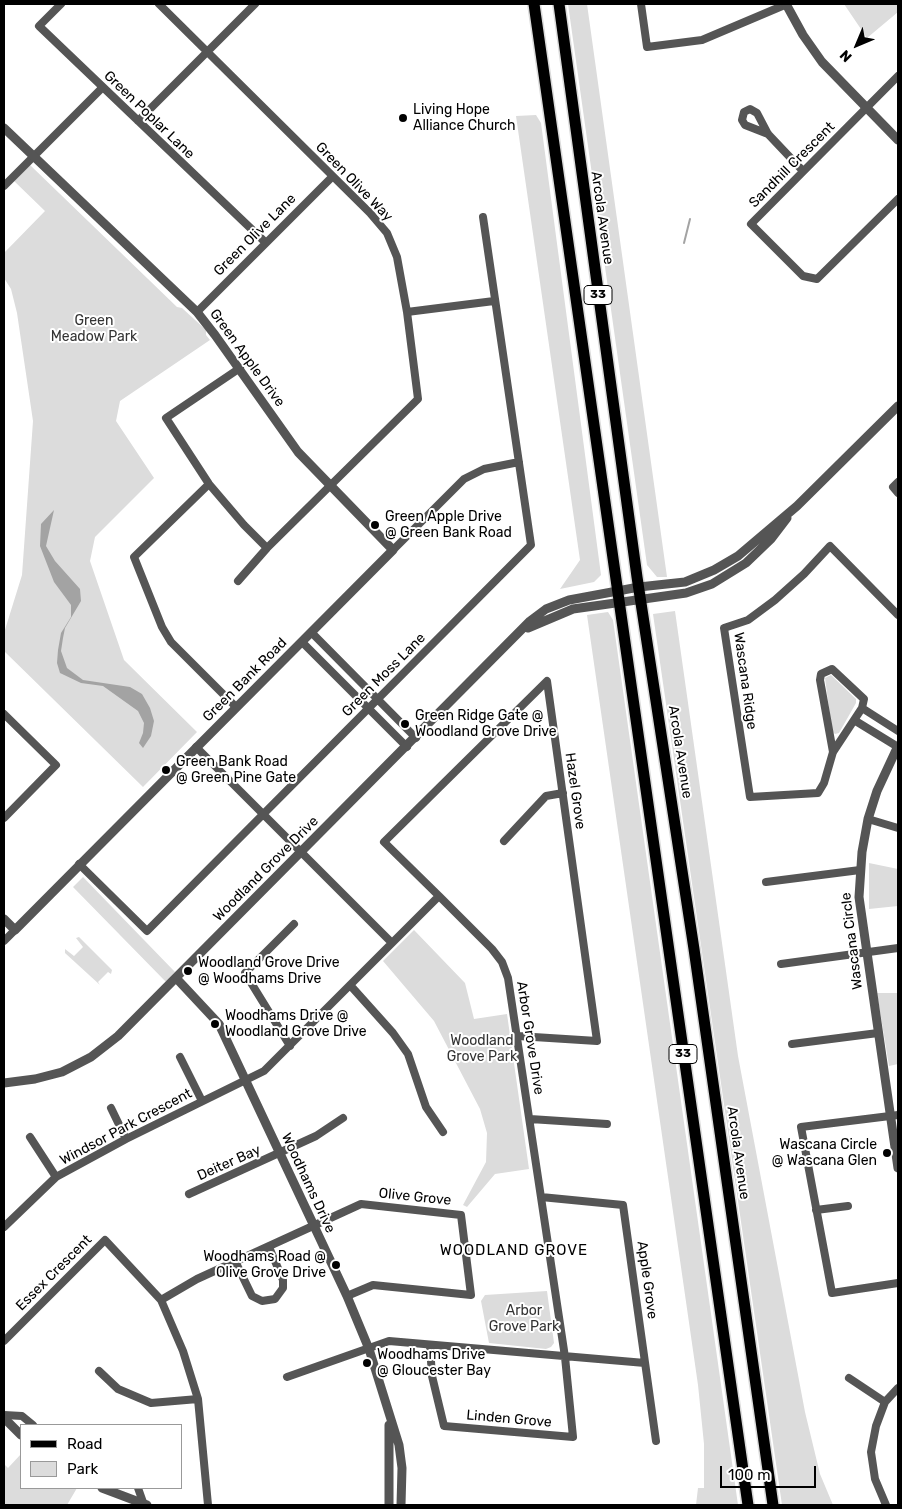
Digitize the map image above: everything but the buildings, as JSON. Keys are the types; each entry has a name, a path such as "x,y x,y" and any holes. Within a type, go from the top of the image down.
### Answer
{"main road":[{"name":"33","path":"534,4 748,1505"},
{"name":"Arcola Avenue","path":"559,4 639,592 690,920 773,1505"}],"street":[{"name":"Green Poplar Lane","path":"61,4 39,26 265,242"},
{"name":"Green Olive Way","path":"159,4 208,51 387,233 398,258 418,399 331,486"},
{"path":"138,121 255,4"},
{"path":"641,4 647,47 702,40 787,4 816,55 898,140"},
{"name":"Sandhill Crescent","path":"898,76 751,224 803,276 817,279 898,199"},
{"path":"4,186 103,88"},
{"name":"Green Apple Drive","path":"4,128 196,312 240,368 298,452 393,550"},
{"path":"768,134 803,171"},
{"name":"Green Olive Lane","path":"196,312 332,177"},
{"name":"Green Moss Lane","path":"79,864 147,931 531,545 483,217"},
{"path":"407,312 494,301"},
{"path":"240,368 166,418 209,484 244,526 267,548"},
{"name":"Woodland Grove Drive","path":"4,1083 35,1079 62,1072 91,1057 118,1036 177,979 521,630 573,609 618,596 639,592 686,593 712,584 746,563 771,539 797,506 898,406"},
{"name":"Green Bank Road","path":"4,941 464,479 484,469 519,462"},
{"path":"898,482 893,487 898,493"},
{"path":"209,484 134,557 162,627 171,642 236,707"},
{"path":"238,581 267,548 331,486"},
{"name":"Wascana Ridge","path":"833,752 820,680 821,674 832,670 838,673 864,700 862,708 833,752 824,783 818,793 750,797 724,628 748,620 775,600 804,574 830,546 898,615"},
{"path":"312,633 416,738"},
{"path":"302,642 407,747"},
{"name":"Hazel Grove","path":"439,896 384,842 547,681 597,1041 518,1036"},
{"path":"862,708 898,731"},
{"path":"4,714 56,765 4,818"},
{"path":"854,720 898,746"},
{"name":"Wascana Circle","path":"898,746 877,791 868,819 860,870 859,897 878,1033 894,1116 898,1168"},
{"path":"196,747 392,943"},
{"path":"504,841 546,796 562,793"},
{"path":"868,819 898,828"},
{"path":"766,882 860,870"},
{"path":"245,1080 264,1071 439,896"},
{"name":"Arbor Grove Drive","path":"439,896 502,962 508,978 565,1357"},
{"path":"4,919 15,930"},
{"path":"290,1046 246,973 294,924"},
{"path":"781,964 898,948"},
{"name":"Woodhams Drive","path":"177,979 219,1024 347,1296 370,1350 399,1445 402,1468 401,1505"},
{"path":"350,985 393,1032 408,1054 426,1107 443,1132"},
{"path":"792,1044 878,1033"},
{"path":"180,1057 202,1101"},
{"name":"Windsor Park Crescent","path":"4,1228 56,1177 126,1138 245,1080"},
{"path":"111,1108 126,1138"},
{"path":"894,1116 802,1126 832,1292 898,1283"},
{"name":"Deiter Bay","path":"189,1194 316,1136 343,1118"},
{"path":"530,1119 607,1124"},
{"path":"30,1138 56,1177"},
{"name":"Apple Grove","path":"541,1197 623,1205 656,1441"},
{"name":"Olive Grove","path":"313,1226 361,1204 461,1215 471,1295 373,1285 347,1296"},
{"path":"816,1210 848,1206"},
{"path":"161,1300 197,1279 236,1263 313,1226"},
{"name":"Essex Crescent","path":"4,1341 105,1240 161,1300 183,1351 198,1399 208,1505"},
{"path":"236,1263 252,1296 262,1302 275,1299 283,1288 283,1280 269,1247"},
{"path":"287,1377 370,1350 389,1341 646,1363"},
{"name":"Linden Grove","path":"430,1346 432,1376 444,1426 573,1437 565,1357"},
{"path":"100,1371 118,1389 151,1403 198,1399"},
{"path":"849,1378 885,1402"},
{"path":"886,1505 875,1479 872,1452 876,1426 885,1402 898,1388"},
{"name":"Woodhams Drive","path":"389,1414 389,1505"},
{"path":"4,1417 22,1416 32,1424"},
{"path":"4,1417 20,1434"},
{"path":"105,1489 146,1505"},
{"path":"138,1489 146,1505"}],"green space":[{"path":"568,4 587,4 667,577 657,577 647,565"},
{"path":"844,4 898,4 898,12 867,38"},
{"path":"536,115 541,123 601,575 594,582 560,589 580,560 516,116"},
{"name":"Green Meadow Park","path":"30,165 177,307 182,308 206,330 206,335 210,340 120,401 116,421 154,478 95,537 90,561 124,660 197,732 143,787 4,651 4,633 22,575 33,421 17,313 11,289 4,278 4,253 45,211 14,181"},
{"path":"675,611 738,1056 805,1412 820,1474 833,1505 782,1505 653,614"},
{"path":"608,612 613,620 738,1505 696,1505 698,1488 704,1488 704,1444 698,1385 587,615"},
{"path":"831,675 856,699 856,703 839,733 835,734 832,731 825,678"},
{"path":"869,863 898,869 898,906 869,909"},
{"path":"83,877 175,972 166,982 73,887"},
{"name":"Woodland Grove Park","path":"414,930 465,983 474,1019 507,1014 529,1169 495,1174 467,1207 463,1205 486,1162 487,1133 480,1109 434,1021 383,961"},
{"path":"79,937 112,970 111,974 108,972 98,982 100,985 65,953 65,949 74,956 83,947 76,938"},
{"path":"877,993 898,993 898,1064 889,1066"},
{"name":"Arbor Grove Park","path":"547,1291 554,1343 551,1347 546,1349 489,1343 481,1301 485,1295"},
{"path":"20,1455 20,1489 76,1489 67,1505 4,1505 4,1464 8,1468"}],"shaded area":[{"path":"54,510 46,546 55,561 80,589 81,601 65,628 61,651 67,668 83,680 130,687 142,694 150,708 154,721 151,736 143,748 139,743 144,723 138,711 103,686 81,683 60,673 57,663 58,650 61,633 71,617 71,605 54,582 40,546 41,524"}],"waterway":[{"path":"684,243 690,219"}],"place":[{"name":"Living Hope Alliance Church","path":"403,118"},
{"name":"Green Apple Drive @ Green Bank Road","path":"375,525"},
{"name":"Green Ridge Gate @ Woodland Grove Drive","path":"405,724"},
{"name":"Green Bank Road @ Green Pine Gate","path":"166,770"},
{"name":"Woodland Grove Drive @ Woodhams Drive","path":"188,971"},
{"name":"Woodhams Drive @ Woodland Grove Drive","path":"215,1024"},
{"name":"Wascana Circle @ Wascana Glen","path":"887,1153"},
{"name":"Woodhams Road @ Olive Grove Drive","path":"336,1265"},
{"name":"Woodhams Drive @ Gloucester Bay","path":"367,1363"}],"district":[{"name":"WOODLAND GROVE","path":"514,1251"}]}
